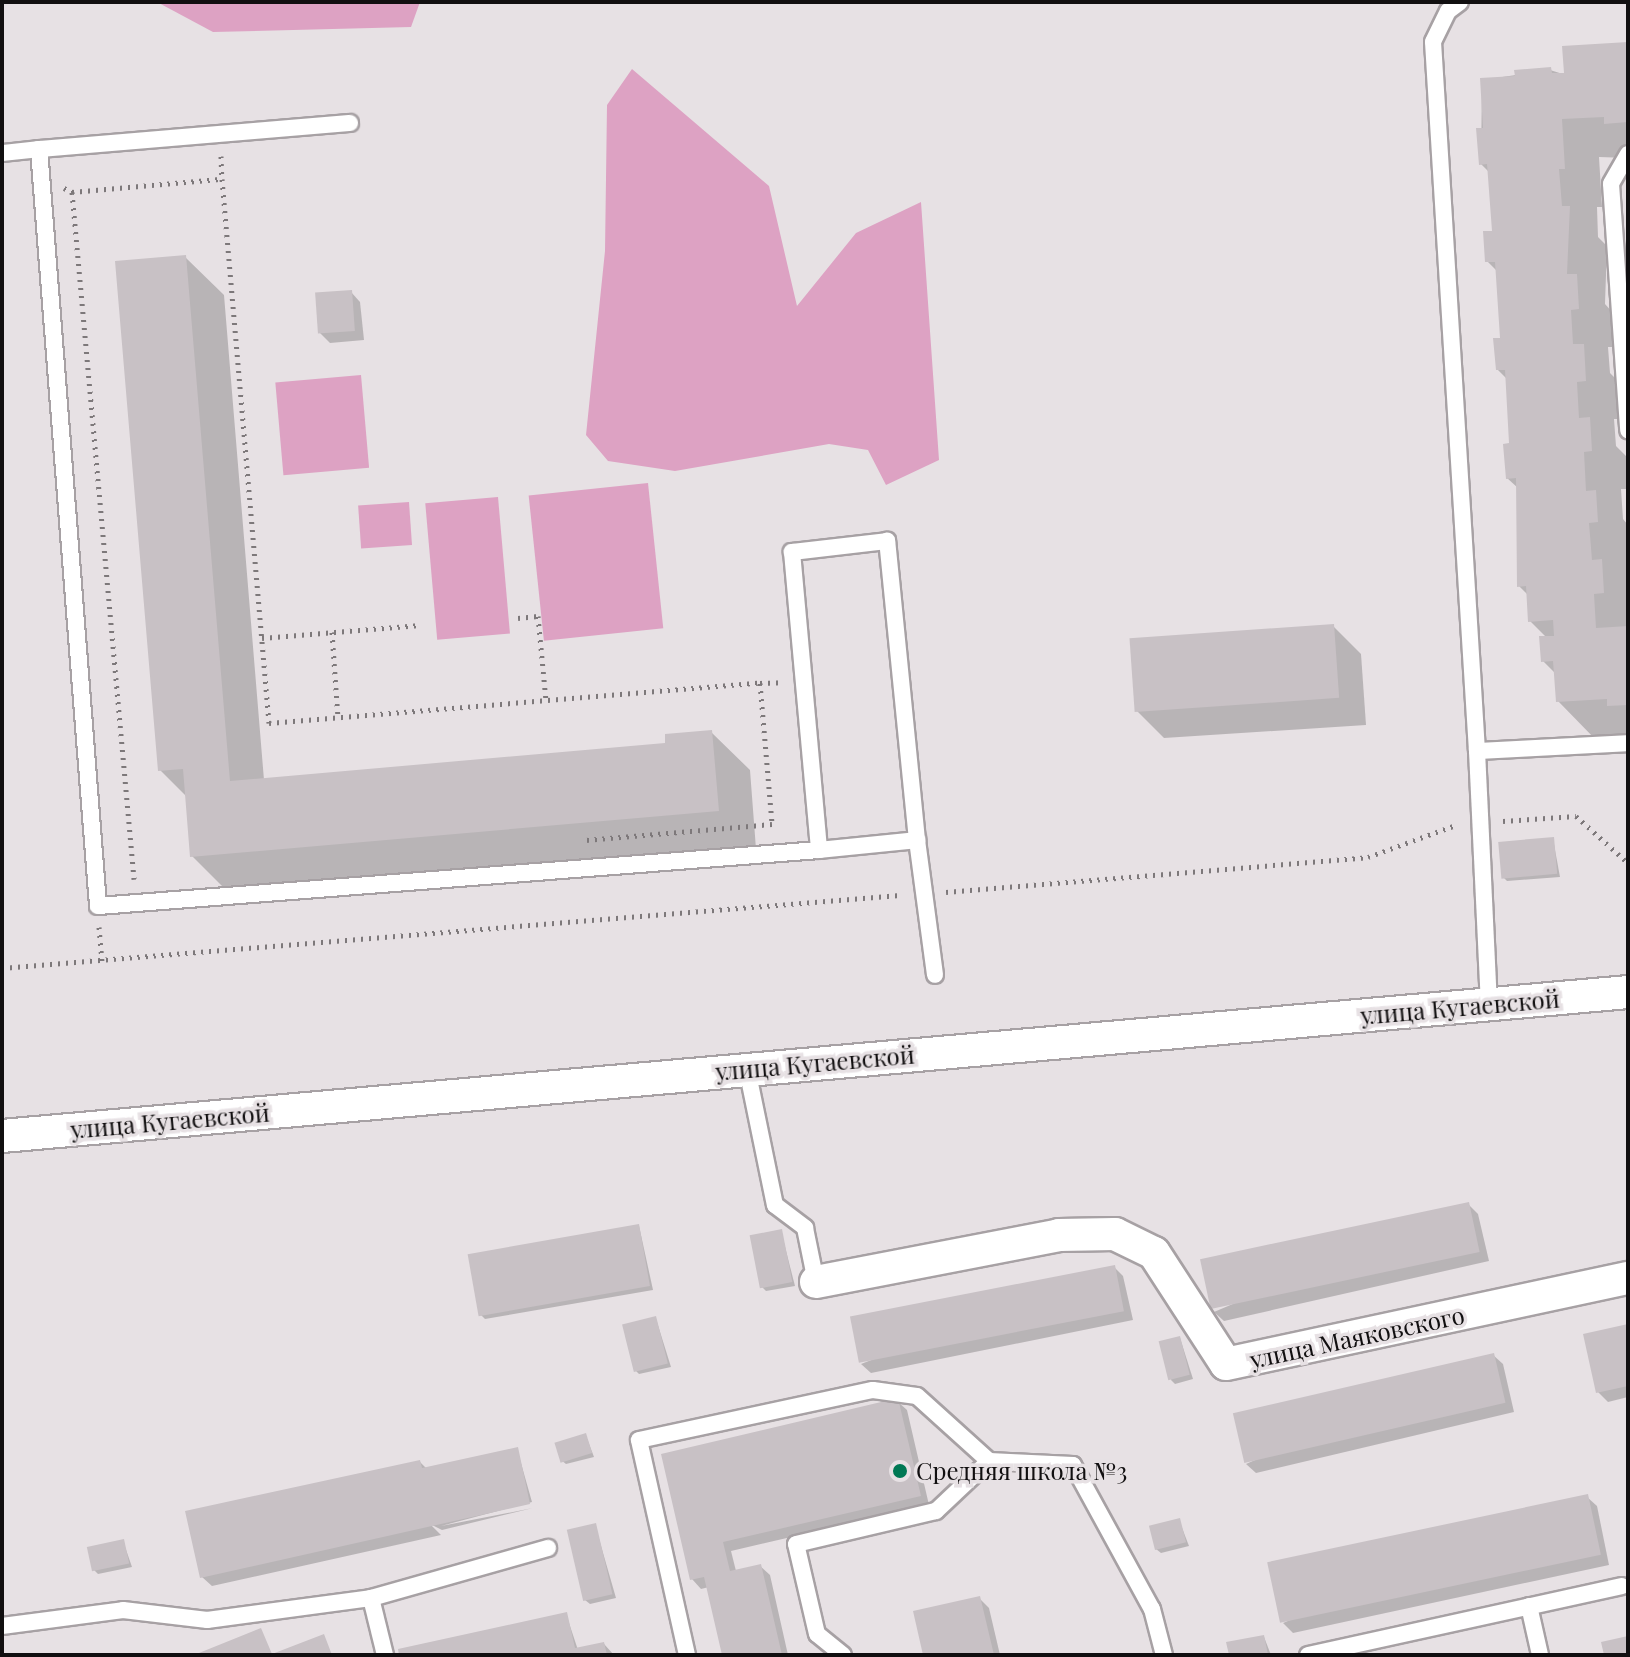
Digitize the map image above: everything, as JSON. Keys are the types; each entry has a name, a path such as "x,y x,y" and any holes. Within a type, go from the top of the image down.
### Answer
{"street":[{"name":"улица Кугаевской","path":"2,1136 1628,992"},
{"name":"улица Маяковского","path":"816,1282 1059,1235 1115,1234 1154,1253 1226,1364 1628,1278"}],"lane":[{"path":"1460,2 1448,11 1433,42 1477,751 1489,1005"},
{"path":"2,153 350,123"},
{"path":"39,149 98,906 917,840"},
{"path":"1628,154 1611,184 1628,430"},
{"path":"819,850 792,552 887,541 917,840 935,975"},
{"path":"1477,751 1628,743"},
{"path":"747,1069 775,1205 805,1228 816,1282"},
{"path":"687,1655 639,1440 873,1390 917,1396 989,1461 1073,1465 1152,1609 1164,1655"},
{"path":"843,1655 817,1634 796,1544 936,1511 989,1461"},
{"path":"2,1626 123,1610 207,1620 371,1598 548,1548"},
{"path":"1308,1655 1622,1586"},
{"path":"371,1598 385,1655"},
{"path":"1529,1606 1540,1655"}],"path":[{"path":"148,878 133,879 72,192 222,179 269,723 760,683 772,824 570,842"},
{"path":"518,618 538,616 546,700"},
{"path":"262,638 420,625"},
{"path":"332,632 338,717"},
{"path":"1495,822 1576,816 1628,863"},
{"path":"2,968 1368,857 1446,825 1461,824"}],"shaded area":[{"path":"157,2 420,2 411,27 213,32"},
{"path":"632,69 769,186 797,306 856,233 921,202 939,460 886,485 868,450 829,444 675,471 608,461 586,435 605,251 607,105"},
{"path":"361,375 369,468 283,475 275,382"},
{"path":"648,483 663,628 544,641 529,496"},
{"path":"498,497 510,633 437,640 425,503"},
{"path":"409,502 412,545 361,548 358,506"}],"building":[{"path":"1628,42 1628,122 1604,124 1604,117 1562,119 1565,169 1559,169 1562,206 1570,206 1567,274 1577,274 1579,309 1571,310 1573,344 1584,344 1586,381 1577,382 1579,418 1590,417 1592,451 1584,452 1586,491 1596,490 1598,522 1589,523 1592,560 1602,559 1604,593 1594,594 1596,628 1628,626 1628,705 1607,706 1607,699 1556,702 1553,661 1541,662 1539,636 1554,636 1553,620 1528,622 1526,586 1517,587 1516,478 1506,479 1503,444 1509,443 1505,370 1496,370 1493,338 1500,338 1495,262 1485,262 1483,231 1492,231 1487,164 1479,165 1476,128 1483,128 1480,78 1515,76 1514,70 1551,67 1552,73 1564,73 1562,46"},
{"path":"186,255 230,781 665,743 665,734 712,730 719,811 190,857 183,769 158,771 115,261"},
{"path":"352,290 355,331 318,333 315,293"},
{"path":"1334,624 1339,698 1135,712 1129,638"},
{"path":"1554,837 1557,874 1501,879 1498,842"},
{"path":"1469,1202 1480,1252 1211,1309 1200,1259"},
{"path":"639,1224 650,1286 479,1316 468,1254"},
{"path":"782,1229 792,1282 760,1288 750,1235"},
{"path":"1115,1265 1124,1311 859,1363 850,1317"},
{"path":"656,1316 668,1364 634,1372 622,1324"},
{"path":"1628,1324 1628,1386 1596,1393 1583,1334"},
{"path":"1180,1336 1190,1375 1168,1380 1159,1341"},
{"path":"1494,1353 1505,1403 1244,1463 1233,1413"},
{"path":"898,1398 921,1496 723,1542 730,1571 761,1564 782,1655 722,1655 704,1577 690,1580 661,1454"},
{"path":"586,1433 592,1453 561,1463 554,1443"},
{"path":"518,1447 530,1504 200,1578 185,1511 420,1460 422,1468"},
{"path":"1588,1494 1601,1555 1280,1623 1267,1562"},
{"path":"1180,1518 1186,1542 1155,1550 1149,1526"},
{"path":"596,1523 612,1594 583,1601 567,1530"},
{"path":"124,1539 129,1563 92,1571 87,1547"},
{"path":"980,1596 994,1655 923,1655 913,1611"},
{"path":"567,1612 575,1648 604,1642 607,1655 399,1655 398,1649"},
{"path":"261,1628 272,1654 324,1634 332,1655 194,1655"},
{"path":"1264,1635 1268,1655 1229,1655 1226,1642"},
{"path":"1628,1636 1628,1655 1604,1655 1601,1642"}],"place":[{"name":"Средняя школа №3","path":"900,1471"}]}
